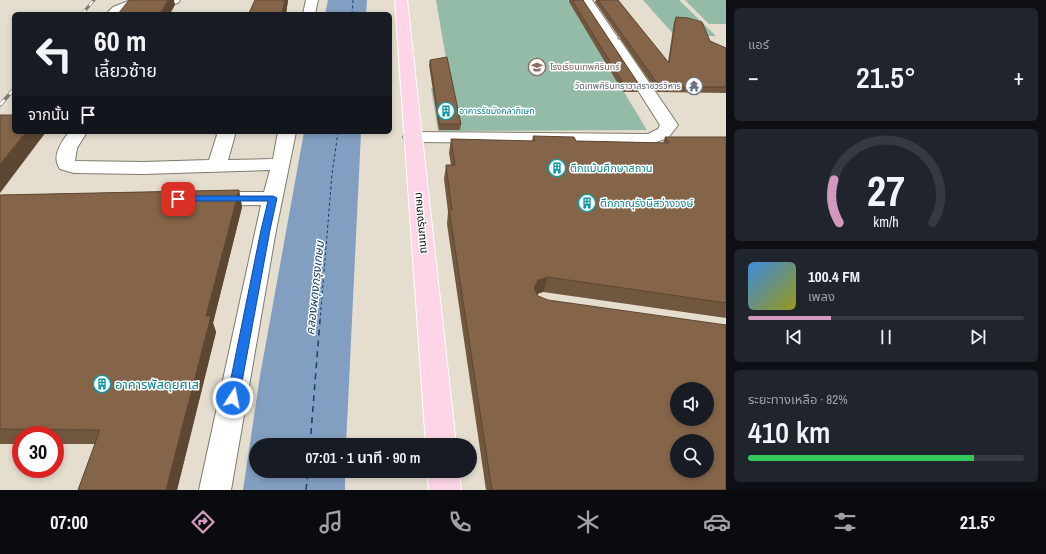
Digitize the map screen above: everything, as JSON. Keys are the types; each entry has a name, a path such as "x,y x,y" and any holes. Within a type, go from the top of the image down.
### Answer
{"main road":[{"name":"ถนนกรุงเกษม","path":"401,0 412,138 440,438"},
{"path":"444,478 445,490"}],"street":[{"path":"113,12 116,8 128,2 174,0"},
{"path":"309,12 312,0"},
{"path":"412,138 650,139 661,135 668,130 669,125 586,0"},
{"path":"77,134 66,151 64,159 67,165 74,168 216,167 281,164"},
{"path":"216,167 225,134"},
{"path":"215,490 265,230 287,134"},
{"path":"194,199 273,198"}],"green space":[{"path":"436,0 568,0 647,130 438,131 431,88 451,88"},
{"path":"643,0 679,0 716,36 675,36"},
{"path":"685,0 726,0 726,24 709,24"}],"water":[{"path":"328,0 367,0 366,12 325,12"},
{"name":"คลองผดุงกรุงเกษม","path":"304,134 361,134 346,438 251,438 260,376"},
{"name":"คลองผดุงกรุงเกษม","path":"249,450 249,478 345,478 345,490 243,490"}],"building":[{"path":"129,0 168,0 161,12 120,12"},
{"path":"255,0 285,0 282,12 249,12"},
{"path":"572,0 583,0 640,86 625,86"},
{"path":"598,0 618,0 669,63 676,17 688,18 702,22 710,41 726,48 726,87 660,87"},
{"path":"447,57 461,124 439,124 430,60"},
{"path":"0,115 12,115 12,134 24,134 0,164"},
{"path":"533,136 574,137 576,141 669,143 665,137 726,137 726,303 548,277 538,280 534,288 538,296 548,300 726,325 726,490 492,490 449,209 452,210 446,165 455,165 451,139 535,141"},
{"path":"239,190 206,316 211,316 166,490 78,490 100,430 64,430 64,426 12,426 12,429 0,429 0,195"}],"ferry route":[{"path":"352,12 353,0"},
{"path":"320,321 332,174 338,134"},
{"path":"311,438 320,320"},
{"path":"306,490 307,478"}],"railway":[{"path":"84,12 94,0"},
{"path":"0,105 12,91"}],"place":[{"name":"โรงเรียนเทพศิรินทร์","path":"537,67"},
{"name":"วัดเทพศิรินทราวาสราชวรวิหาร","path":"694,86"},
{"name":"อาคารรัชมังคลาภิเษก","path":"446,111"},
{"name":"ตึกแม้นศึกษาสถาน","path":"557,168"},
{"name":"ตึกภาณุรังษีสว่างวงษ์","path":"587,203"},
{"name":"อาคารพัสดุยศเส","path":"102,384"}],"route":[{"path":"178,199 273,198 265,230 233,398"}]}
